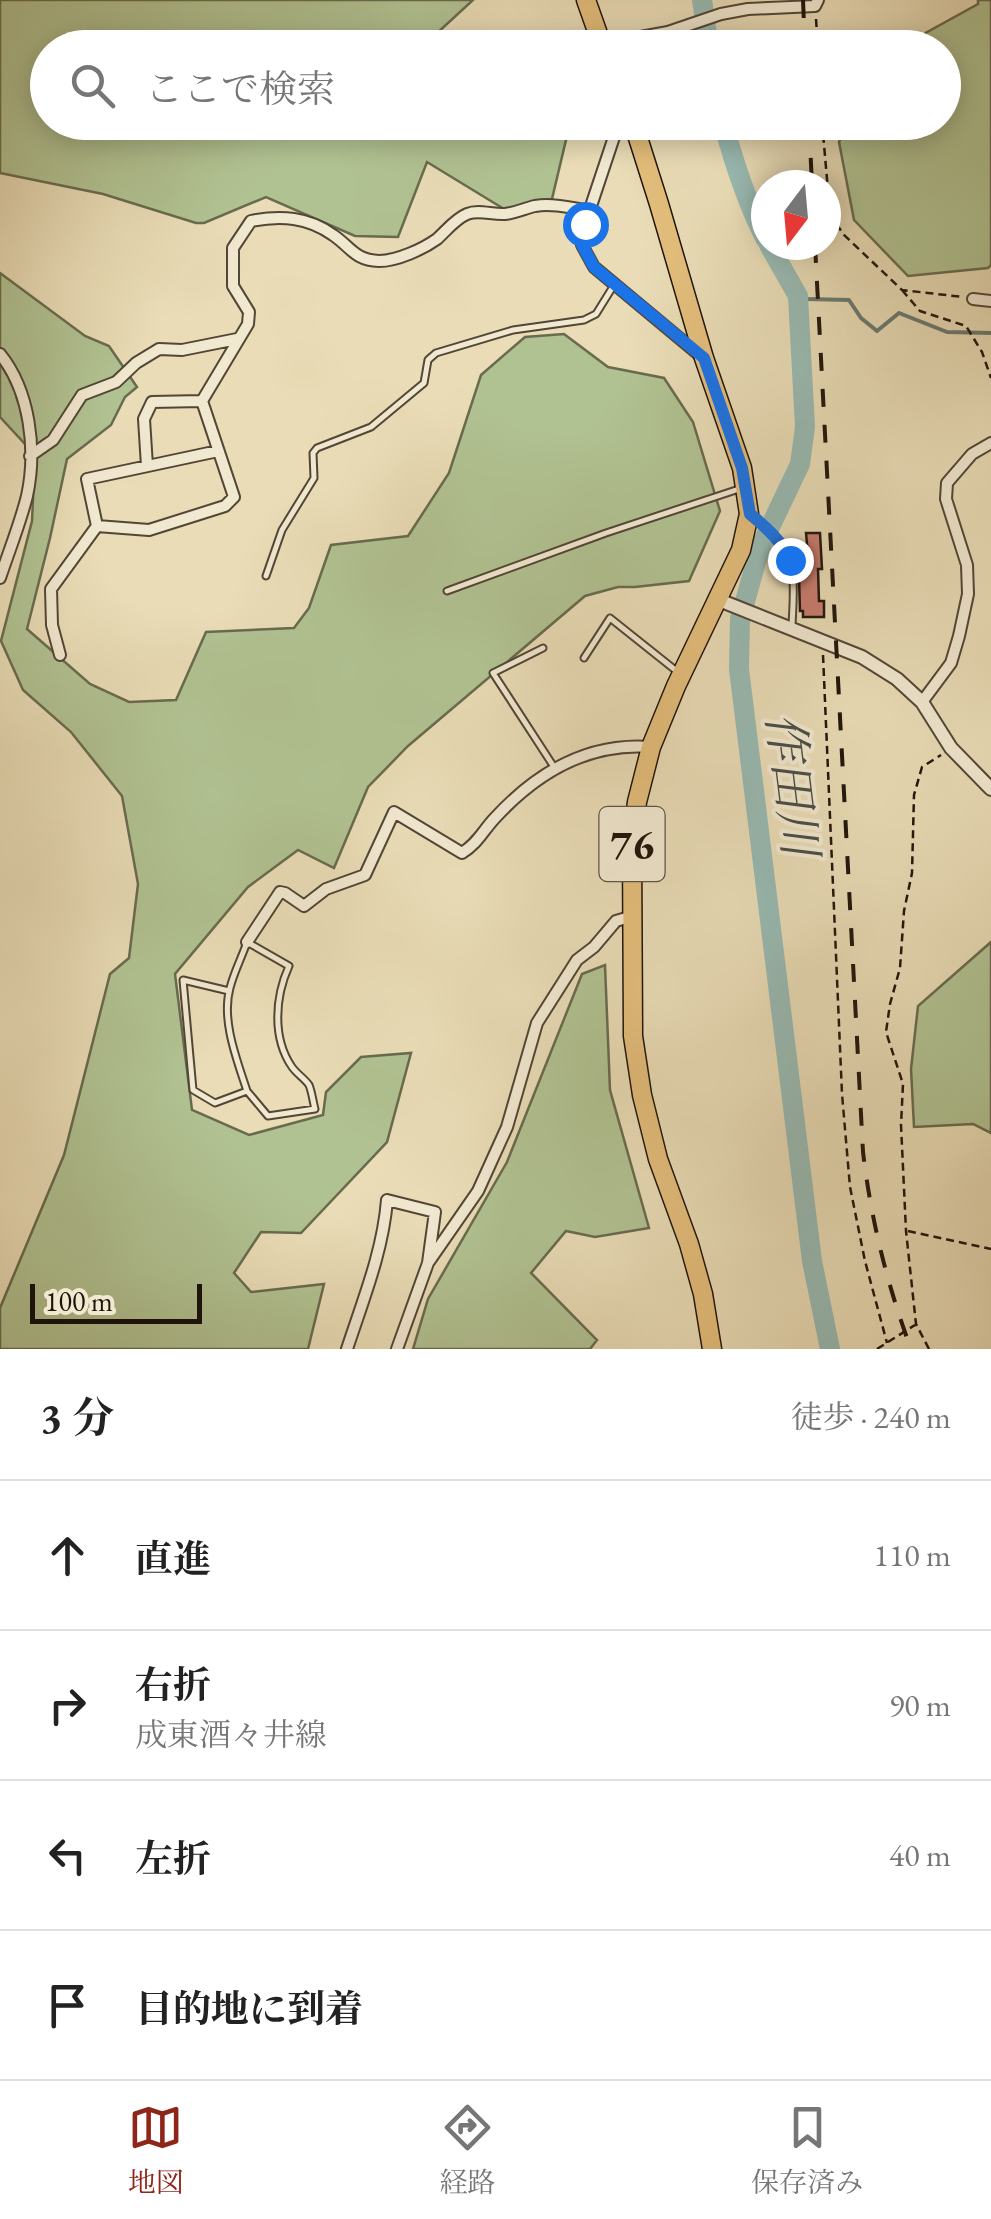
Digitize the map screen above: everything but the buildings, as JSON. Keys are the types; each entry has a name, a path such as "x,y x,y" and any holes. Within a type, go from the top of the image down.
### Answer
{"main road":[{"path":"586,0 597,30"},
{"name":"76","path":"638,140 746,486 750,514 742,550 651,746 636,802 632,843 633,1036 642,1095 658,1159 690,1244 712,1349"}],"street":[{"path":"675,30 734,12 817,3"},
{"path":"613,140 582,245 594,267 704,358"},
{"path":"97,526 149,530 226,506 234,497 202,402 248,324 250,312 233,286 233,248 251,221 286,217 303,220 337,237 364,259 377,261 433,242 470,213 509,214 551,205 590,211"},
{"path":"973,299 991,301"},
{"path":"30,456 53,440 82,395 116,382 159,349 182,350 237,339"},
{"path":"0,354 25,405 30,456 28,492 0,578"},
{"path":"147,466 144,420 152,402 202,402"},
{"path":"922,702 951,664 968,594 967,565 946,499 947,483 972,454 991,443"},
{"path":"60,655 52,625 52,590 97,526 87,479 218,451"},
{"path":"719,600 862,657 896,679 922,702 950,748 991,789"},
{"path":"248,942 280,892 304,906 326,888 365,875 394,812 462,853 474,846 531,784 579,756 626,744 651,746"},
{"path":"428,1263 478,1191 507,1127 537,1024 577,960 616,921 633,916"},
{"path":"347,1349 374,1266 387,1200 435,1212 428,1263 397,1349"}],"lane":[{"path":"266,576 282,530 314,478 316,448 371,427 424,383 428,360 436,353 512,330 584,320 596,314 614,285"},
{"path":"447,591 746,486"},
{"path":"750,514 786,550 790,560 792,628"},
{"path":"584,658 610,618 682,674"},
{"path":"544,648 493,673 555,770"},
{"path":"248,942 289,966 280,986 278,1018 282,1049 309,1086 315,1109 268,1116 247,1091 228,1019 229,991 248,942"},
{"path":"229,991 183,980 193,1090 215,1103 247,1091"}],"path":[{"path":"817,3 818,30"},
{"path":"824,140 830,212 844,234 920,311 966,326 982,352 991,378"},
{"path":"902,290 973,299"},
{"path":"823,642 842,1094 850,1187 887,1343"},
{"path":"929,1349 916,1324 906,1231 903,1084 886,1032 900,968 904,911 912,873 914,795 922,768 950,748"},
{"path":"906,1231 991,1249"},
{"path":"878,1349 916,1324"}],"green space":[{"path":"0,0 473,0 440,30 30,30 30,140 566,140 551,203 504,209 427,162 398,237 355,236 266,197 196,223 103,194 0,173"},
{"path":"978,0 991,0 991,265 908,276 854,220 839,142 961,140 961,30 931,30 978,4"},
{"path":"0,273 85,336 109,346 137,387 125,397 111,425 67,459 27,629 90,684 129,702 176,700 206,632 294,628 309,608 331,545 408,536 449,473 481,375 525,337 564,334 608,367 664,378 693,422 720,511 689,581 618,587 585,596 408,746 368,787 334,868 298,850 248,887 175,974 192,1110 249,1135 323,1115 326,1092 361,1057 411,1053 387,1142 301,1233 261,1232 234,1273 251,1292 324,1284 308,1349 0,1349 0,1308 64,1155 110,974 129,958 138,884 122,796 71,732 23,690 1,641 32,521 35,455 0,417"},
{"path":"991,942 991,1133 973,1124 914,1127 911,1069 918,1006"},
{"path":"605,965 610,1090 649,1228 595,1237 566,1231 531,1273 597,1340 590,1349 413,1349 428,1299 507,1162 582,974"}],"waterway":[{"name":"作田川","path":"702,0 706,30"},
{"name":"作田川","path":"729,140 751,207"},
{"name":"作田川","path":"778,260 798,296 805,427 800,464 760,548 740,619 739,669 812,1261 830,1349"},
{"path":"798,296 849,300 861,318 877,331 899,313 947,332 991,333"}],"railway":[{"path":"803,0 804,30"},
{"path":"810,140 811,170"},
{"path":"816,260 863,1152 881,1252 911,1349"}],"route":[{"path":"585,224 582,245 594,267 704,358 742,468 750,514 786,550 790,560"}]}
